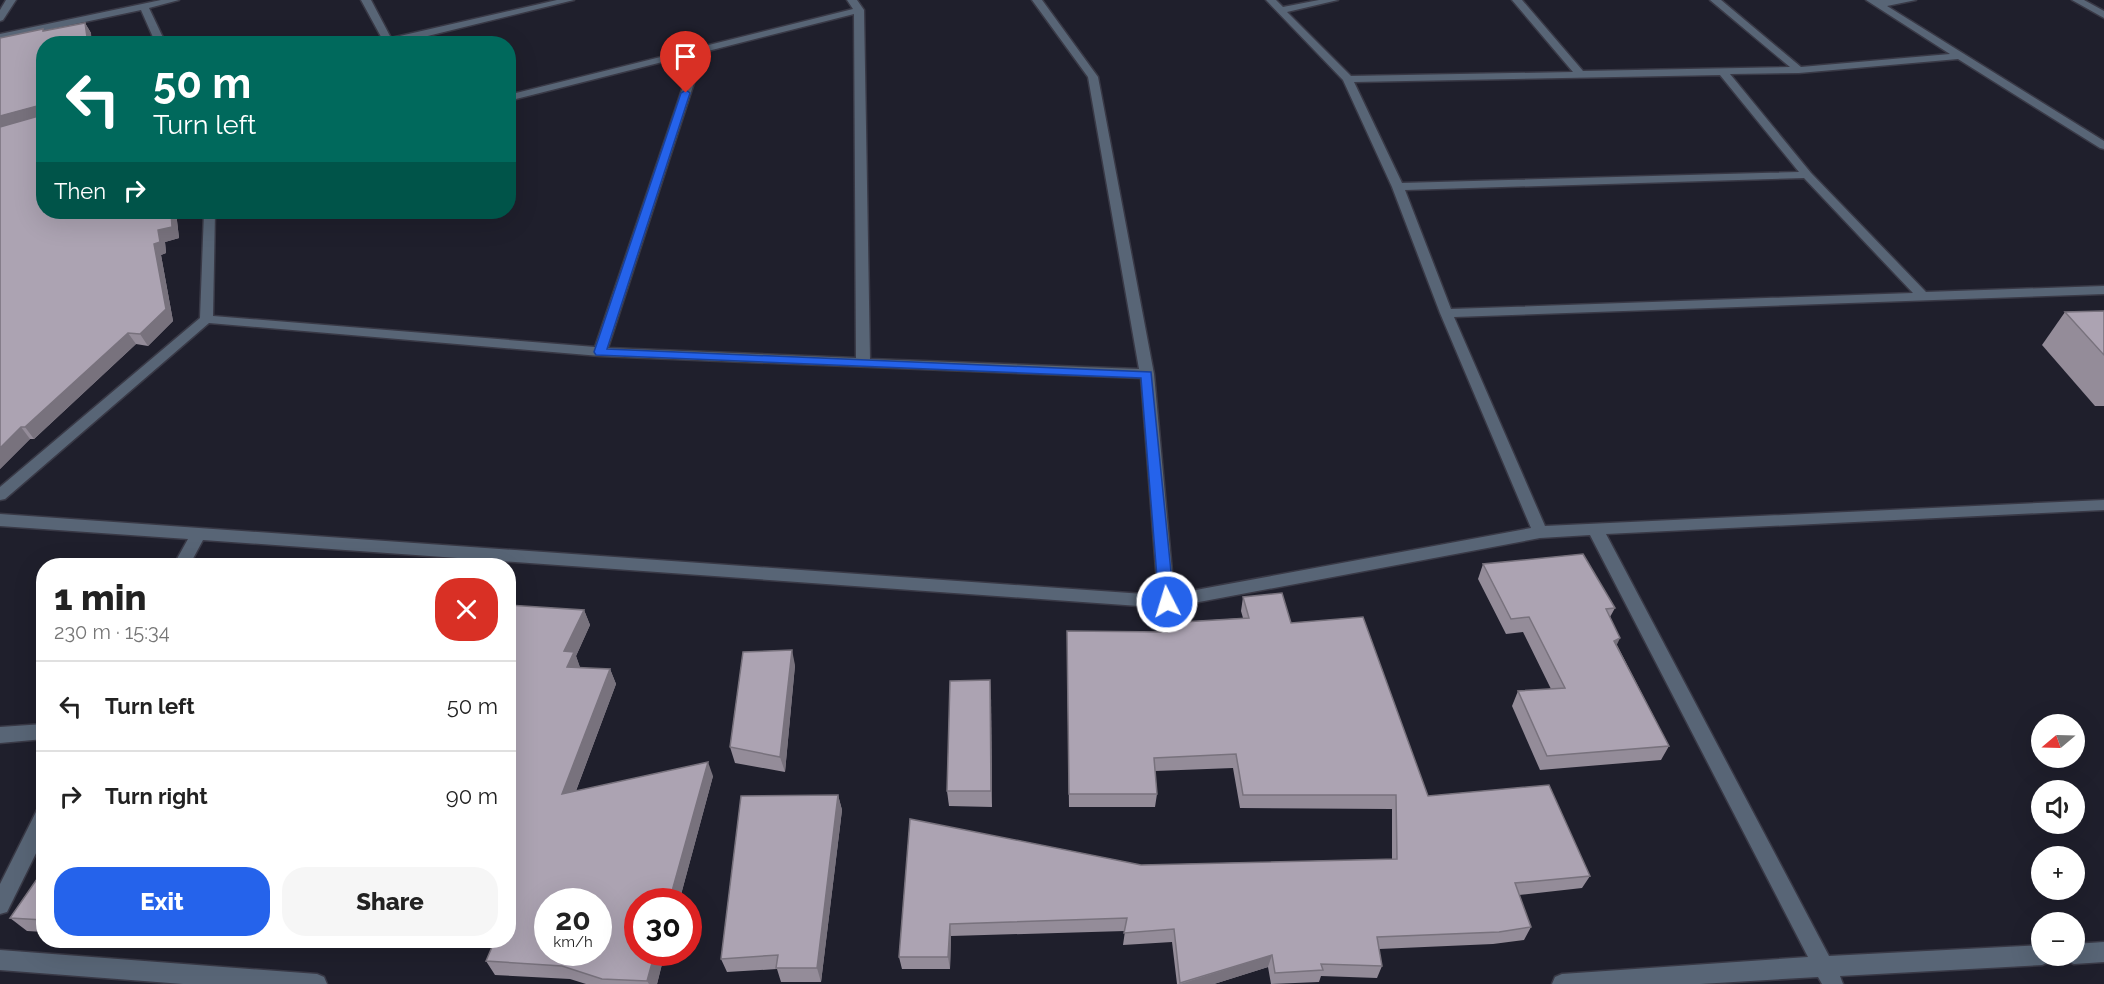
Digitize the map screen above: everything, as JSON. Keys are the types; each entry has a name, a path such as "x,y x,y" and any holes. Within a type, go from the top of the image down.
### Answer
{"street":[{"path":"0,18 11,0"},
{"path":"0,37 174,0"},
{"path":"366,0 386,36"},
{"path":"415,36 569,0"},
{"path":"1037,0 1093,77 1147,374 1167,602"},
{"path":"1271,0 1348,79 1398,187 1446,313 1540,532"},
{"path":"1281,10 1333,0"},
{"path":"1516,0 1581,75"},
{"path":"1715,0 1799,70"},
{"path":"1875,2 1911,0"},
{"path":"2077,0 2104,15"},
{"path":"1875,2 2104,146"},
{"path":"516,96 700,50 855,5 863,362"},
{"path":"144,6 157,36"},
{"path":"600,352 700,50"},
{"path":"1348,79 1799,70 1959,56"},
{"path":"1722,71 1807,175 1921,294"},
{"path":"1398,187 1807,175"},
{"path":"206,319 209,219"},
{"path":"1446,313 1921,294 2104,290"},
{"path":"0,495 206,319 600,352 1147,374"},
{"path":"0,520 1167,602 1540,532 2104,505"},
{"path":"1595,529 1828,976"},
{"path":"186,558 199,534"},
{"path":"0,735 36,732"},
{"path":"0,905 36,832"},
{"path":"2085,953 2104,952"},
{"path":"1562,984 1828,976 2031,956"},
{"path":"0,960 317,984"}],"building":[{"path":"85,23 87,36 36,36 36,106 0,116 0,38 43,29 43,31"},
{"path":"36,117 36,219 171,219 172,227 158,230 160,242 154,244 166,309 140,334 128,333 0,448 0,127"},
{"path":"2104,311 2104,355 2065,312"},
{"path":"1583,554 1615,608 1606,609 1620,638 1614,641 1669,746 1547,756 1518,691 1565,688 1529,617 1511,619 1483,564"},
{"path":"1282,593 1291,623 1363,617 1428,796 1549,785 1590,876 1515,883 1531,927 1499,932 1377,937 1382,966 1321,964 1323,970 1275,973 1272,955 1180,983 1174,929 1124,933 1127,918 950,924 948,957 899,957 910,819 1141,865 1397,859 1396,795 1243,795 1236,754 1154,758 1157,794 1069,794 1067,631 1167,632 1166,623 1249,618 1243,597"},
{"path":"516,606 584,610 564,651 574,652 567,667 610,669 562,794 708,762 673,888 624,888 624,966 651,966 647,981 602,979 562,966 612,966 612,888 534,888 534,964 486,961 492,948 516,948"},
{"path":"792,650 780,757 730,747 743,652"},
{"path":"990,680 991,791 947,791 950,681"},
{"path":"838,795 817,968 776,968 778,955 721,959 741,796"},
{"path":"36,881 36,920 10,918"}],"route":[{"path":"686,93 600,352 1147,374 1167,602"}]}
